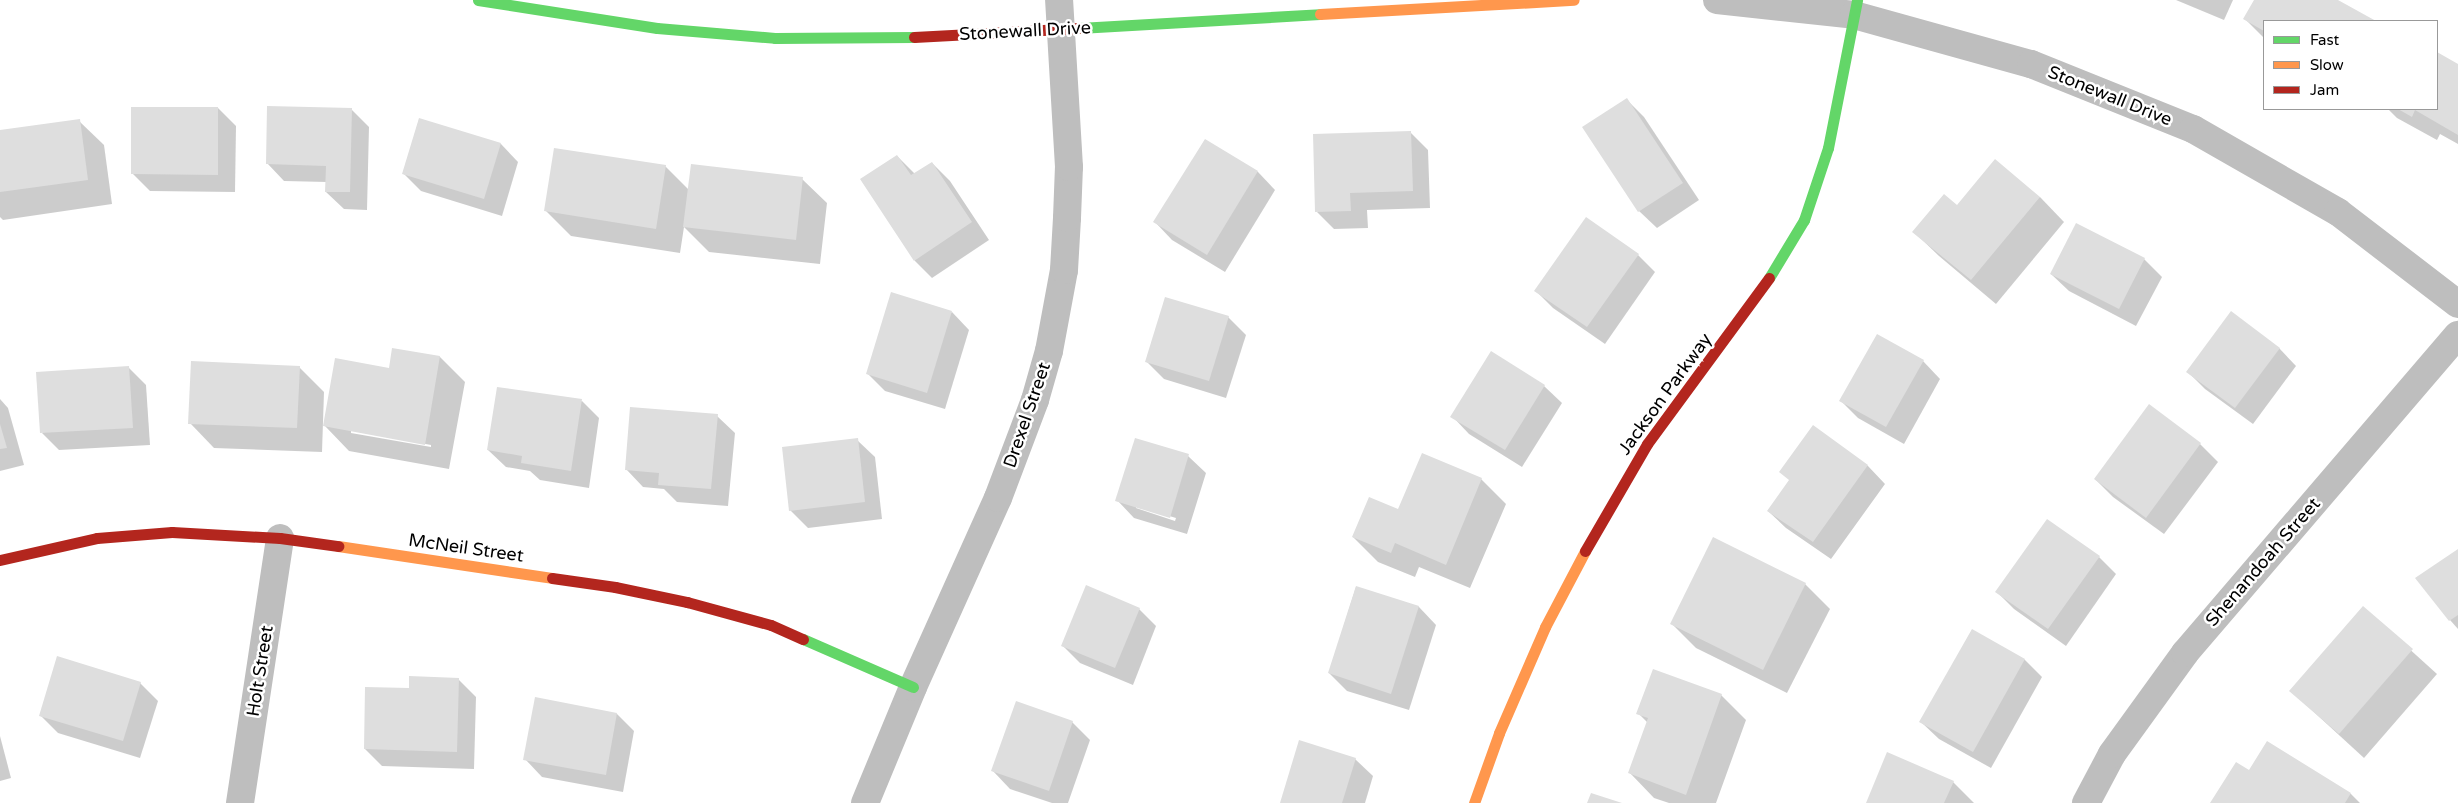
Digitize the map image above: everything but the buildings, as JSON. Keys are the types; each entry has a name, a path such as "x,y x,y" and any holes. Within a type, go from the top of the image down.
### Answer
{"street":[{"name":"Stonewall Drive","path":"478,0 657,28 775,38 896,38 1574,0"},
{"name":"Drexel Street","path":"865,803 913,687 998,498 1035,400 1049,351 1064,270 1069,167 1059,0"},
{"name":"Stonewall Drive","path":"1717,0 1856,7 2031,64 2192,129 2338,212 2458,304"},
{"name":"Jackson Parkway","path":"1474,803 1499,732 1545,627 1597,527 1647,444 1762,291 1804,220 1828,148 1856,7"},
{"name":"Shenandoah Street","path":"2086,803 2112,754 2185,653 2458,335"},
{"name":"McNeil Street","path":"0,560 97,538 172,532 280,538 615,587 687,602 771,625 913,687"},
{"name":"Holt Street","path":"240,803 280,538"}],"traffic: fast":[{"path":"478,0 657,28 775,38 914,37"},
{"path":"1769,278 1804,220 1828,148 1857,0"},
{"path":"1079,28 1320,14"},
{"path":"803,639 913,687"}],"traffic: slow":[{"path":"1320,14 1574,0"},
{"path":"338,546 552,578"},
{"path":"1474,803 1499,733 1545,627 1585,551"}],"traffic: jam":[{"path":"914,37 1079,28"},
{"path":"1585,551 1647,444 1769,278"},
{"path":"0,560 97,538 172,532 280,538 338,546"},
{"path":"552,578 615,587 687,602 771,625 803,639"}]}
